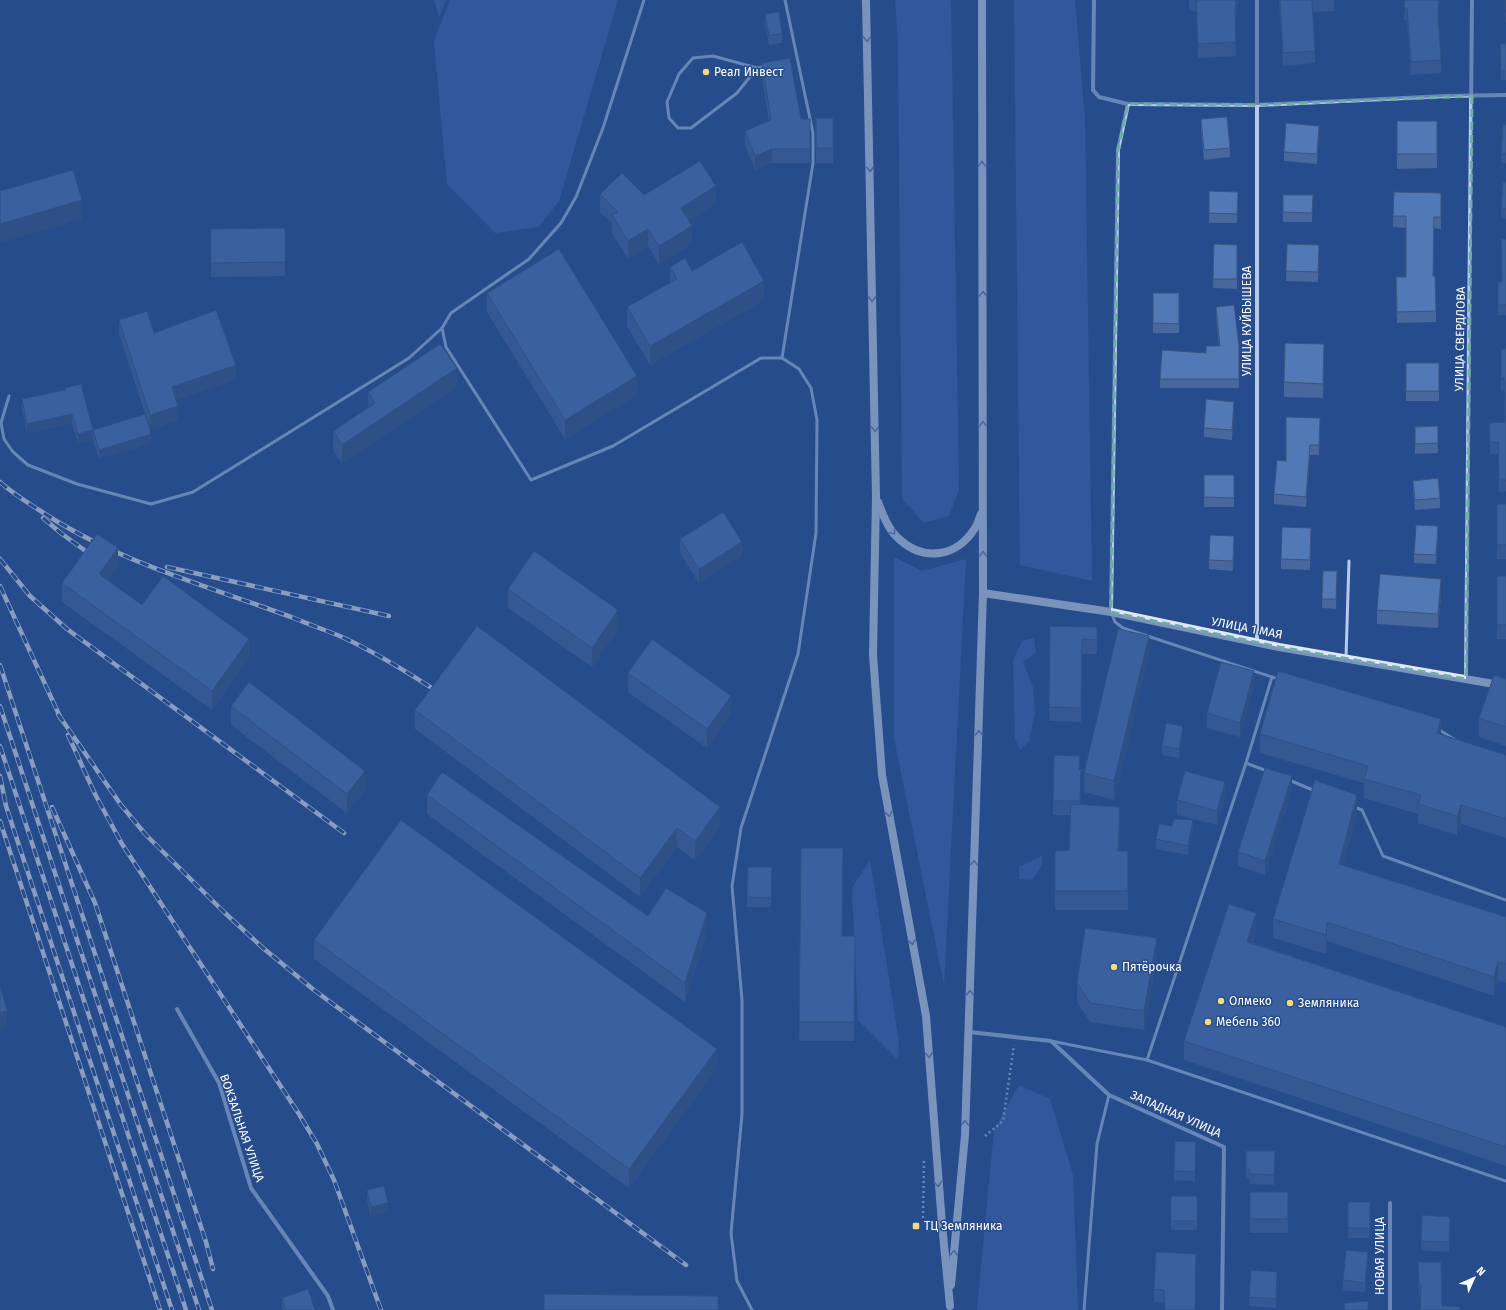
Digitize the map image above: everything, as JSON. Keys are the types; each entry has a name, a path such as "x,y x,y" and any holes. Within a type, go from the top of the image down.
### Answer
{"main road":[{"path":"866,0 876,498 873,655 882,775 926,1016 950,1308"},
{"path":"950,1308 965,1135 983,593 982,0"},
{"path":"876,498 885,521 898,539 915,551 933,554 952,550 965,540 976,528 983,510"},
{"name":"УЛИЦА 1 МАЯ","path":"983,593 1111,612 1256,642 1506,686"}],"street":[{"path":"1094,0 1093,90 1099,97 1128,104 1257,105 1445,96 1506,95"},
{"name":"УЛИЦА КУЙБЫШЕВА","path":"1256,642 1258,0"},
{"name":"УЛИЦА СВЕРДЛОВА","path":"1466,679 1472,0"},
{"path":"1111,612 1118,150 1128,104"},
{"name":"ВОКЗАЛЬНАЯ УЛИЦА","path":"177,1009 219,1082 251,1188 328,1296 333,1310"},
{"path":"969,1032 1051,1041"},
{"name":"ЗАПАДНАЯ УЛИЦА","path":"1051,1041 1109,1095 1224,1147 1222,1310"},
{"name":"НОВАЯ УЛИЦА","path":"1390,1202 1390,1310"}],"lane":[{"path":"9,396 1,423 4,439 13,452 28,465 77,484 151,504 193,492 409,358 442,328 451,313 529,259 562,223 576,197 603,128 644,0"},
{"path":"782,358 813,163 813,133 785,0"},
{"path":"757,68 737,93 691,128 678,128 669,118 667,102 679,74 693,58 713,56 757,68 771,66"},
{"path":"791,62 798,60"},
{"path":"442,328 446,346 531,480 613,446 761,358 782,358 799,369 811,388 816,420 816,533 798,654 741,828 732,886 742,1000 742,1114 731,1233 738,1281 752,1310"},
{"path":"1346,658 1349,561"},
{"path":"1111,612 1115,622 1123,628 1280,680"},
{"path":"1147,1060 1246,763 1272,677"},
{"path":"1434,727 1442,730 1459,742"},
{"path":"1246,763 1268,772"},
{"path":"1282,778 1318,792"},
{"path":"1347,804 1362,810 1383,856 1506,900"},
{"path":"1051,1041 1147,1060 1506,1180"},
{"path":"1084,1310 1097,1144 1109,1095"}],"path":[{"path":"984,1136 1003,1121 1015,1037"},
{"path":"923,1218 924,1159"}],"highlighted area":[{"path":"1472,96 1466,679 1279,647 1111,612 1118,150 1128,104 1257,105"}],"shaded area":[{"path":"434,0 446,0 439,17"},
{"path":"450,0 618,0 559,201 539,227 495,233 447,184 434,41"},
{"path":"895,0 951,0 959,490 949,516 924,523 902,498 898,43"},
{"path":"1014,0 1075,0 1085,120 1092,581 1020,565"},
{"path":"894,557 922,571 966,559 944,985 894,738"},
{"path":"1034,638 1036,652 1023,662 1033,687 1035,714 1029,741 1020,750 1015,738 1013,660 1022,641"},
{"path":"1042,856 1042,865 1032,880 1019,879 1019,867"},
{"path":"870,860 899,1041 898,1060 858,1020 852,888"},
{"path":"1019,1085 1050,1099 1073,1175 1078,1310 977,1310 994,1130"}],"building":[{"path":"1196,0 1236,0 1236,42 1198,44"},
{"path":"1280,0 1312,0 1315,51 1283,53"},
{"path":"1405,0 1439,0 1438,16 1441,60 1411,62 1407,8 1404,8"},
{"path":"1506,0 1506,12 1505,12"},
{"path":"779,12 782,33 769,36 765,14"},
{"path":"1500,44 1506,44 1506,71 1501,71"},
{"path":"790,58 801,119 810,119 810,149 772,149 755,156 745,131 771,120 762,63"},
{"path":"1227,117 1230,148 1204,150 1201,119"},
{"path":"816,118 833,118 833,148 816,148"},
{"path":"1397,121 1437,121 1437,154 1397,154"},
{"path":"1286,123 1319,126 1317,154 1284,152"},
{"path":"1503,125 1506,125 1506,154 1501,154"},
{"path":"700,161 716,186 681,208 692,226 659,246 648,229 628,241 612,215 618,212 600,194 622,173 644,195"},
{"path":"73,170 82,200 0,224 0,191"},
{"path":"1503,182 1506,182 1506,209 1501,209"},
{"path":"1209,191 1238,192 1237,214 1209,213"},
{"path":"1394,192 1441,193 1441,217 1434,217 1433,276 1435,276 1436,311 1397,312 1396,277 1406,277 1406,216 1393,216"},
{"path":"1283,195 1313,195 1312,213 1283,212"},
{"path":"285,228 285,262 211,263 211,229"},
{"path":"1501,239 1506,239 1506,305 1498,305 1498,282 1502,282"},
{"path":"742,242 764,281 650,346 627,307 677,279 670,267 685,258 692,271"},
{"path":"1214,244 1237,245 1237,279 1213,279"},
{"path":"1287,244 1319,245 1318,272 1286,271"},
{"path":"559,249 637,376 565,420 487,293"},
{"path":"1153,293 1179,293 1179,324 1153,323"},
{"path":"1234,305 1239,346 1239,379 1160,379 1162,350 1206,353 1206,346 1220,346 1216,307"},
{"path":"216,310 236,365 172,387 178,406 150,415 119,320 147,311 154,333"},
{"path":"1285,343 1324,344 1323,384 1284,382"},
{"path":"440,344 457,368 342,445 333,431 375,403 368,392"},
{"path":"1501,349 1506,349 1506,480 1499,480 1498,442 1490,442 1489,423 1505,422 1504,378 1501,378"},
{"path":"1406,363 1439,363 1439,391 1406,391"},
{"path":"81,384 93,430 78,434 72,414 27,424 22,399 65,390 65,388"},
{"path":"1206,399 1234,402 1232,430 1204,428"},
{"path":"145,414 151,434 99,450 93,430"},
{"path":"1286,417 1320,418 1319,445 1310,445 1306,497 1274,494 1277,460 1286,461"},
{"path":"1438,426 1438,443 1415,444 1415,427"},
{"path":"1204,475 1234,475 1234,498 1204,497"},
{"path":"1438,478 1440,498 1415,500 1413,481"},
{"path":"1497,504 1506,504 1506,545 1497,545"},
{"path":"723,512 742,542 699,569 680,539"},
{"path":"1416,525 1438,526 1436,555 1414,554"},
{"path":"1282,527 1311,528 1310,560 1281,559"},
{"path":"97,534 118,548 99,574 142,605 163,576 249,639 212,691 62,583"},
{"path":"1210,535 1234,536 1233,561 1209,560"},
{"path":"534,551 618,610 592,648 508,589"},
{"path":"1323,571 1337,571 1336,599 1322,599"},
{"path":"1380,574 1441,579 1438,614 1377,610"},
{"path":"1497,576 1506,576 1506,625 1497,625"},
{"path":"477,626 720,807 695,841 677,828 640,878 415,710"},
{"path":"1050,626 1097,627 1097,640 1082,639 1081,708 1049,707"},
{"path":"1118,629 1149,636 1114,781 1084,773"},
{"path":"652,639 731,696 707,729 628,673"},
{"path":"1221,662 1254,671 1240,723 1207,713"},
{"path":"1278,671 1441,719 1437,733 1506,755 1506,819 1461,805 1457,816 1418,804 1421,795 1364,779 1368,766 1260,734"},
{"path":"1494,675 1506,679 1506,727 1479,718"},
{"path":"249,682 365,771 347,794 231,706"},
{"path":"1166,723 1183,726 1179,749 1162,746"},
{"path":"1054,755 1080,756 1080,801 1053,801"},
{"path":"1265,768 1292,776 1265,861 1238,852"},
{"path":"1185,771 1225,782 1217,811 1177,800"},
{"path":"442,772 648,916 666,888 707,913 685,983 427,795"},
{"path":"1315,780 1357,795 1339,864 1506,917 1506,964 1498,962 1494,977 1327,922 1326,935 1273,919"},
{"path":"1071,804 1120,807 1118,851 1128,851 1128,891 1055,891 1055,851 1069,850"},
{"path":"1174,819 1193,820 1188,846 1156,839 1159,824 1172,826"},
{"path":"401,820 717,1049 629,1169 314,940"},
{"path":"801,848 843,848 842,936 855,936 854,1022 799,1022"},
{"path":"748,867 772,867 771,898 747,897"},
{"name":"Земляника","path":"1229,904 1256,913 1247,942 1506,1027 1506,1147 1184,1041"},
{"path":"1085,928 1157,938 1144,1011 1090,1003 1077,983"},
{"path":"0,986 7,1011 0,1013"},
{"path":"1175,1141 1196,1142 1195,1172 1174,1171"},
{"path":"1246,1151 1275,1151 1274,1175 1250,1174 1250,1169 1246,1169"},
{"path":"384,1186 388,1203 371,1207 367,1190"},
{"path":"1250,1192 1288,1192 1288,1219 1250,1219"},
{"path":"1171,1196 1197,1196 1197,1221 1171,1221"},
{"path":"1348,1202 1370,1202 1370,1228 1348,1228"},
{"path":"1422,1215 1450,1217 1449,1242 1421,1241"},
{"path":"1346,1250 1368,1252 1365,1283 1343,1280"},
{"path":"1156,1252 1196,1254 1195,1310 1165,1310 1164,1290 1154,1289"},
{"path":"1418,1262 1441,1262 1442,1306 1460,1307 1460,1310 1420,1310 1421,1285 1419,1285"},
{"path":"1251,1270 1277,1272 1276,1299 1249,1297"},
{"path":"308,1289 315,1310 286,1310 282,1298"},
{"path":"544,1294 718,1296 718,1310 544,1310"},
{"path":"1368,1301 1368,1310 1345,1310 1344,1303"}],"railway":[{"path":"0,482 14,493 69,529 101,545 166,572 342,637 393,664 441,694"},
{"path":"43,518 94,557"},
{"path":"0,559 30,596 67,629 344,833"},
{"path":"167,567 389,616"},
{"path":"0,586 61,719"},
{"path":"0,665 212,1310"},
{"path":"0,706 199,1310"},
{"path":"58,714 121,805 146,835 225,913 263,948 314,990 686,1265"},
{"path":"68,735 95,794 122,844 299,1114 317,1144 334,1180 381,1310"},
{"path":"0,746 186,1310"},
{"path":"0,776 6,806 172,1310"},
{"path":"52,807 95,903 206,1242 213,1269"},
{"path":"0,821 160,1310"}],"place":[{"name":"Реал Инвест","path":"706,72"},
{"name":"Пятёрочка","path":"1114,967"},
{"name":"Олмеко","path":"1221,1001"},
{"name":"Земляника","path":"1290,1003"},
{"name":"Мебель 360","path":"1208,1022"},
{"name":"ТЦ Земляника","path":"916,1226"}]}
